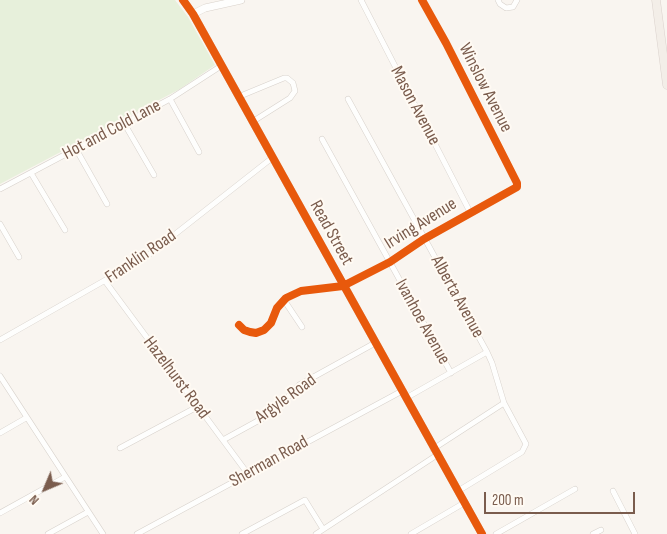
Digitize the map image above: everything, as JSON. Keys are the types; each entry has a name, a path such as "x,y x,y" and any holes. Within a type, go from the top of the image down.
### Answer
{"main road":[{"name":"Read Street","path":"183,0 193,14 482,534"},
{"path":"193,14 205,8 241,0"},
{"path":"656,0 667,85"}],"street":[{"name":"Mason Avenue","path":"361,0 470,212"},
{"name":"Winslow Avenue","path":"422,0 517,183 515,189"},
{"path":"498,0 506,8 513,7 517,0"},
{"name":"Hot and Cold Lane","path":"0,189 170,99 221,66"},
{"path":"238,97 284,78 293,83 295,91 290,98 252,122"},
{"path":"170,99 199,152"},
{"name":"Alberta Avenue","path":"348,99 487,352 504,403 526,444 522,452 458,491"},
{"path":"124,123 154,175"},
{"name":"Ivanhoe Avenue","path":"322,139 450,373"},
{"path":"76,149 107,204"},
{"name":"Franklin Road","path":"0,340 152,253 272,158"},
{"path":"31,173 65,230"},
{"name":"Irving Avenue","path":"343,286 390,262 424,238 515,189"},
{"path":"0,224 19,257"},
{"name":"Hazelhurst Road","path":"105,281 248,474"},
{"path":"239,325 247,332 256,333 264,330 271,323 277,308 284,300 301,291 343,286"},
{"path":"284,300 302,326"},
{"name":"Argyle Road","path":"223,440 274,412 299,386 375,343"},
{"path":"406,398 487,352"},
{"path":"0,376 103,534"},
{"name":"Sherman Road","path":"137,534 402,391"},
{"path":"316,534 504,403"},
{"path":"120,448 197,407"},
{"path":"0,434 26,418"},
{"path":"0,512 65,477"},
{"path":"496,534 575,489"},
{"path":"613,491 635,534"},
{"path":"242,534 305,500 323,529"},
{"path":"411,534 464,503"},
{"path":"48,534 88,512"},
{"path":"594,534 601,530"}],"green space":[{"path":"0,0 175,0 188,17 215,65 180,89 0,184"}],"cycle path":[{"path":"183,0 193,14 482,534"},
{"path":"239,325 244,330 250,332 256,333 264,330 271,323 277,308 286,298 301,291 343,286 390,262 424,239 517,187 517,183 446,43 422,0"}]}
